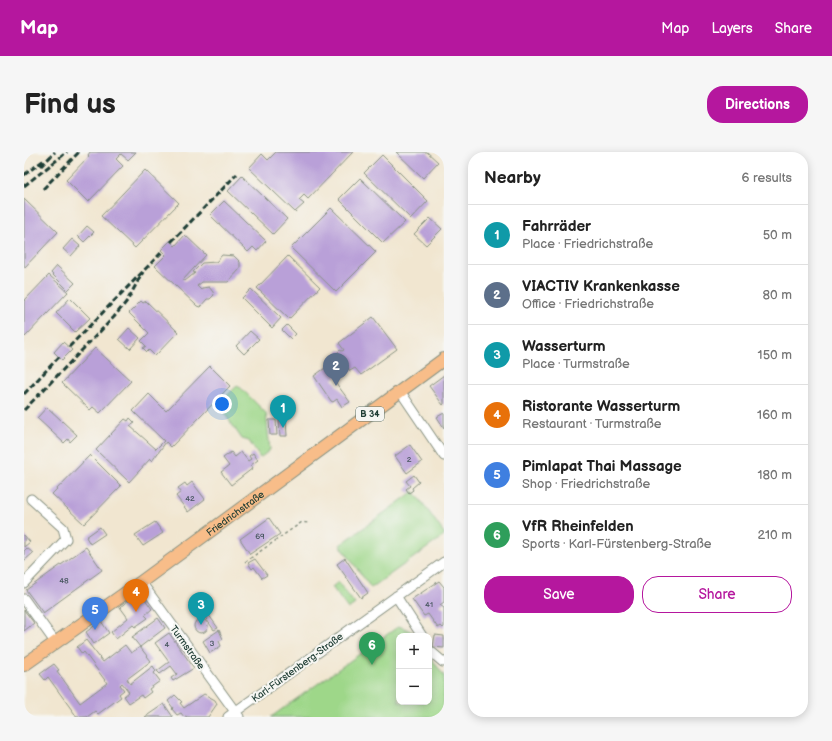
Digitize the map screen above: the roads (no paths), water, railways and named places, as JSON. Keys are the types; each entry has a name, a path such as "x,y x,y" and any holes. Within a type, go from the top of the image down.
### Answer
{"main road":[{"name":"Friedrichstraße","path":"24,665 141,582 444,359"}],"street":[{"path":"400,391 444,456"},
{"path":"24,583 66,539 63,528 31,499"},
{"name":"Karl-Fürstenberg-Straße","path":"234,715 444,562"},
{"name":"Turmstraße","path":"141,582 234,715"},
{"path":"396,596 420,633"},
{"path":"24,599 55,642"},
{"path":"432,653 443,662"}],"railway":[{"path":"41,166 55,152"},
{"path":"24,186 67,152"},
{"path":"43,189 79,152"},
{"path":"24,175 44,160"},
{"path":"171,242 237,174"},
{"path":"69,347 162,252"},
{"path":"24,410 114,317 127,301 143,272"},
{"path":"24,394 59,357"}],"place":[{"name":"VIACTIV Krankenkasse","path":"336,386"},
{"name":"Fahrräder","path":"283,428"},
{"name":"Ristorante Wasserturm","path":"136,612"},
{"name":"Wasserturm","path":"201,625"},
{"name":"Pimlapat Thai Massage","path":"95,630"},
{"name":"VfR Rheinfelden","path":"372,665"}]}
